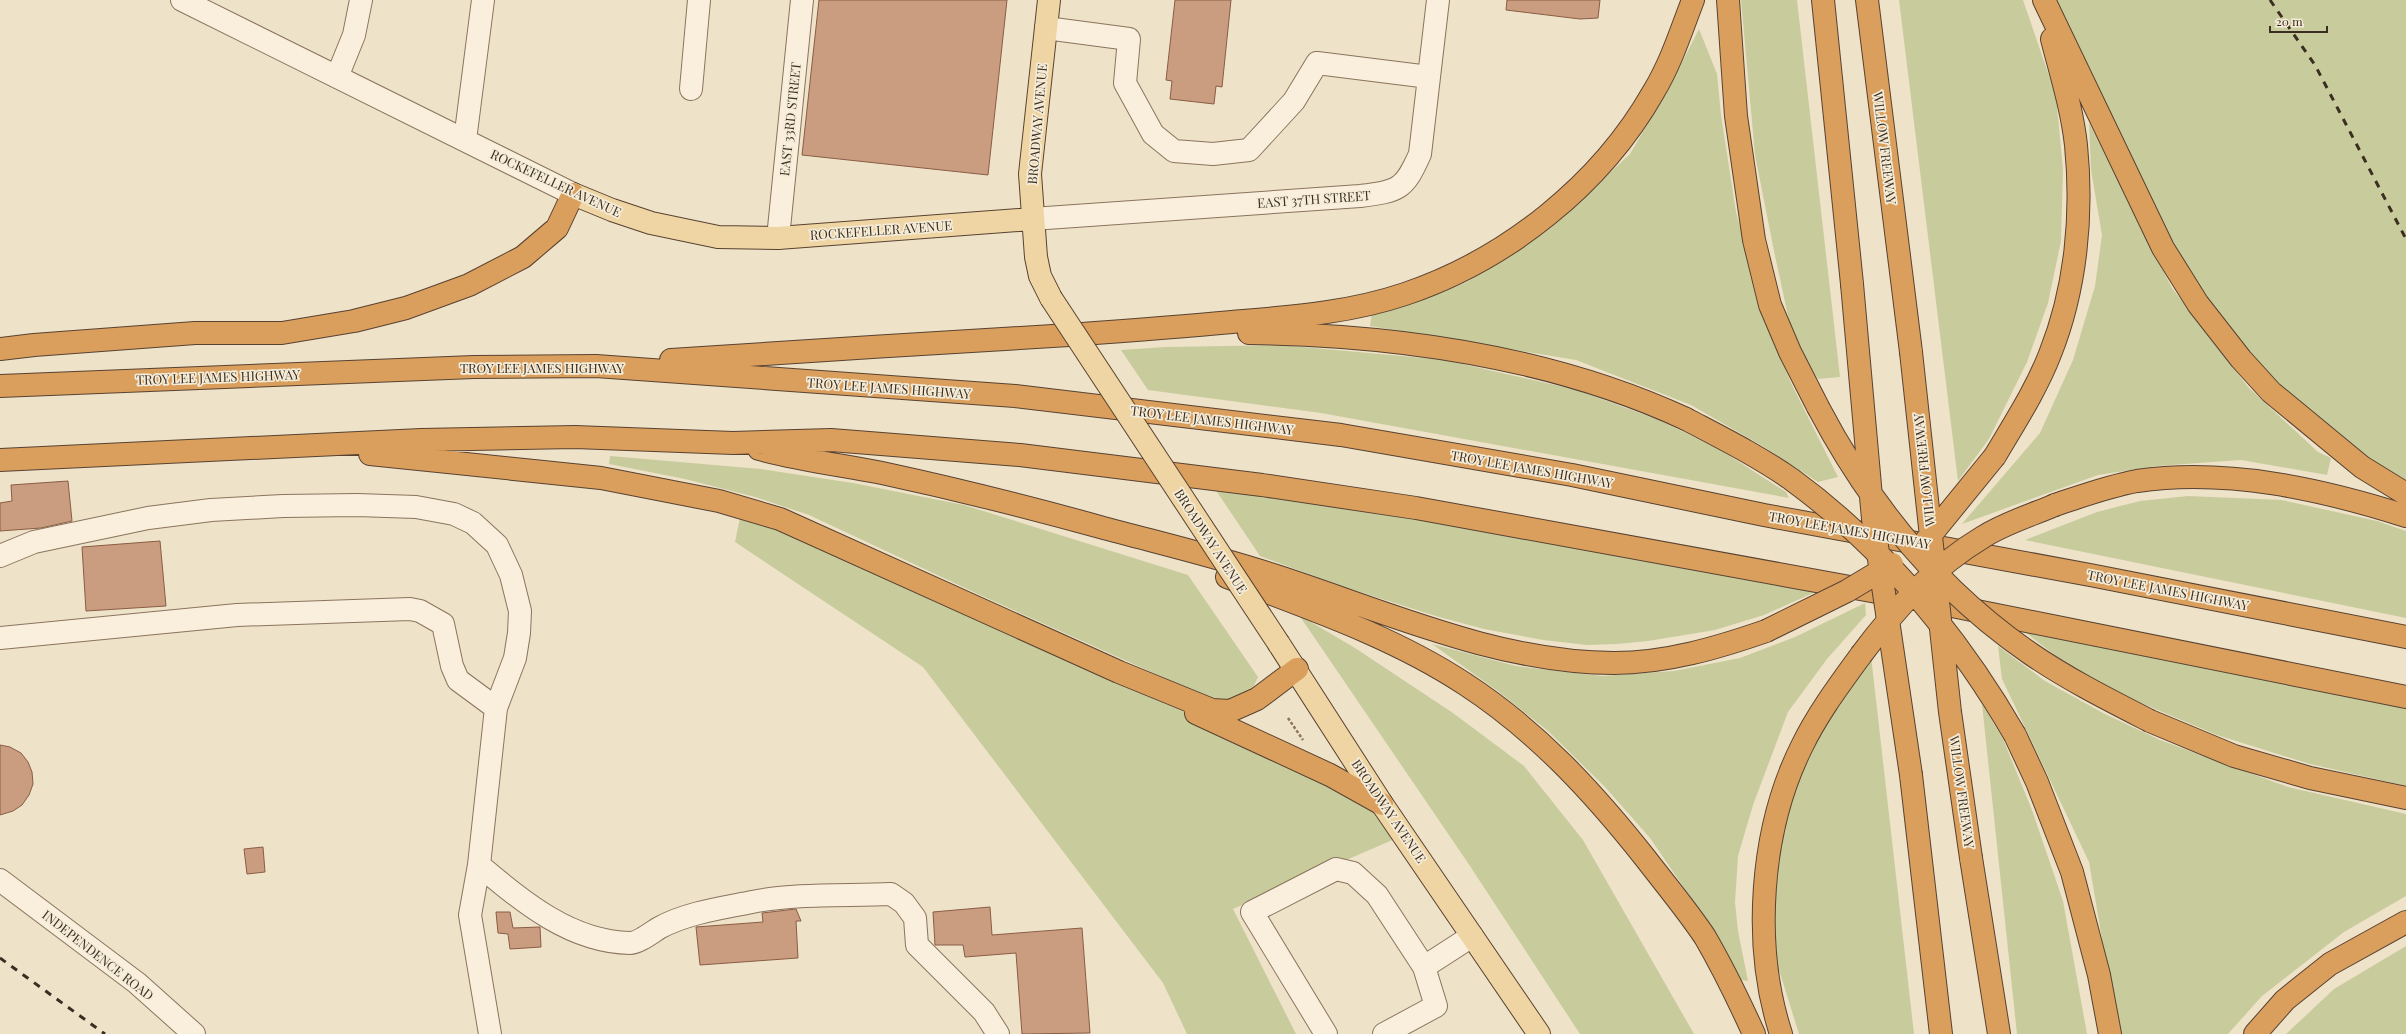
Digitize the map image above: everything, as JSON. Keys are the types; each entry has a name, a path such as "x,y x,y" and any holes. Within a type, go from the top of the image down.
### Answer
{"highway":[{"path":"596,366 788,352 1123,331 1299,316 1360,306 1405,294 1470,266 1540,221 1581,184 1632,126 1655,91 1674,51 1693,0"},
{"path":"1728,0 1736,116 1754,240 1770,305 1790,352 1818,407 1848,459 1888,519 1906,541 1974,610 2030,654 2081,686 2150,721 2234,756 2310,778 2406,798"},
{"path":"1823,0 1852,284 1873,519 1912,775 1941,1034"},
{"name":"WILLOW FREEWAY","path":"1867,0 1911,352 1950,712 1998,1034"},
{"path":"733,442 795,459 849,466 977,494 1100,527 1274,575 1412,623 1518,653 1562,660 1615,663 1696,654 1766,631 1847,591 1921,547 1995,456 2032,394 2050,354 2066,306 2074,257 2078,214 2076,146 2067,96 2041,0"},
{"path":"2044,0 2160,241 2198,304 2241,359 2271,392 2362,467 2406,494"},
{"path":"0,349 34,345 195,333 282,333 354,321 406,308 469,285 523,257 557,228 573,194"},
{"path":"1123,331 1278,333 1374,340 1446,348 1563,373 1617,389 1686,419 1747,451 1790,479 1840,518 1881,556 1930,610 1986,685 2014,735 2037,782 2072,872 2099,976 2110,1034"},
{"name":"TROY LEE JAMES HIGHWAY","path":"0,386 474,367 596,366 812,383 1015,396 1341,435 1572,475 1764,515 2082,573 2406,637"},
{"path":"0,460 275,446 574,437 733,442 831,440 1020,455 1262,485 1416,508 1932,602 2406,697"},
{"path":"275,446 460,462 601,478 719,501 780,519 1119,672 1212,710 1230,711 1258,699 1297,669"},
{"path":"1781,1034 1770,989 1765,942 1764,893 1771,844 1788,780 1801,747 1819,714 1885,623 1921,582 1983,536 2055,505 2135,482 2175,477 2232,480 2291,487 2346,497 2406,516"},
{"path":"1100,527 1375,635 1464,683 1512,717 1559,759 1602,804 1675,897 1704,937 1754,1034"},
{"path":"1119,672 1209,721 1330,775 1382,804"},
{"path":"2255,1034 2285,1000 2330,964 2406,922"}],"main road":[{"name":"BROADWAY AVENUE","path":"1049,0 1030,174 1032,219 1040,276 1051,298 1297,669 1382,804 1539,1034"},
{"name":"ROCKEFELLER AVENUE","path":"573,194 612,210 651,223 718,237 778,238 1032,219"}],"street":[{"name":"ROCKEFELLER AVENUE","path":"182,0 573,194"},
{"path":"337,77 354,35 361,0"},
{"path":"465,140 483,0"},
{"path":"691,89 699,0"},
{"name":"EAST 33RD STREET","path":"778,238 802,0"},
{"name":"EAST 37TH STREET","path":"1032,219 1360,196 1399,188 1410,176 1420,154 1438,0"},
{"path":"1046,28 1128,39 1125,83 1153,134 1174,151 1213,154 1249,150 1294,101 1317,63 1429,77"},
{"path":"0,556 34,542 148,518 210,510 284,506 357,505 416,507 454,514 473,523 497,545 511,575 520,611 520,633 515,658 496,708 479,865 470,915 490,1034"},
{"path":"0,638 237,615 410,609 420,611 443,624 452,666 458,680 496,708"},
{"path":"479,865 514,893 552,920 605,941 632,944 672,921 753,902 797,896 891,894 904,903 915,918 917,945 984,1012 998,1034"},
{"path":"1326,1034 1252,912 1336,869 1353,874 1377,896 1424,967 1436,1006 1384,1034"},
{"name":"INDEPENDENCE ROAD","path":"0,880 137,983 194,1034"},
{"path":"1424,967 1472,936"}],"path":[{"path":"1288,718 1305,741"}],"green space":[{"path":"1741,0 1797,0 1840,377 1818,379 1794,344 1755,155"},
{"path":"1899,0 2023,0 2056,96 2063,169 2061,241 2048,303 2027,362 1989,439 1958,481"},
{"path":"2044,0 2406,0 2406,494 2362,467 2198,304"},
{"path":"1699,29 1717,74 1721,115 1736,212 1765,321 1791,383 1838,477 1818,482 1764,447 1691,405 1576,360 1370,326 1372,313 1426,298 1467,282 1530,243 1565,214 1630,154 1670,86"},
{"path":"2089,123 2172,288 2248,387 2318,452 2331,458 2327,475 2241,460 2157,466 2098,475 1962,524 2040,433 2073,360 2095,286 2102,235 2091,170"},
{"path":"1281,345 1445,360 1577,390 1659,420 1719,449 1786,492 1789,498 1321,413 1148,390 1121,350 1165,347"},
{"path":"610,456 761,469 853,483 964,505 1188,575 1258,677 1252,690 1226,703 1207,701 1189,689 980,595 809,515 755,497 685,479 609,464"},
{"path":"1211,483 1820,590 1764,615 1715,630 1648,641 1617,644 1587,645 1543,640 1484,629 1439,617 1344,587 1260,556"},
{"path":"2188,496 2282,500 2377,521 2406,531 2406,618 2025,540 2097,512 2140,501"},
{"path":"742,508 780,519 1382,804 1404,835 1233,909 1296,1034 1187,1034 1163,983 923,667 735,542"},
{"path":"1865,603 1866,615 1827,659 1788,712 1753,805 1738,856 1735,902 1738,931 1748,981 1741,980 1719,939 1650,838 1605,787 1548,731 1499,692 1432,644 1516,666 1602,676 1674,671 1740,658 1795,637"},
{"path":"1299,615 1355,648 1453,713 1524,766 1583,840 1694,1034 1580,1034 1468,863"},
{"path":"2020,628 2406,708 2406,786 2310,764 2217,735 2141,703 2075,671"},
{"path":"1998,646 2045,681 2103,713 2160,740 2288,787 2406,814 2406,896 2344,932 2262,996 2228,1034 2118,1034 2089,862 2002,679"},
{"path":"1871,656 1914,1034 1799,1034 1776,960 1774,861 1806,754"},
{"path":"1982,704 2003,739 2032,810 2063,901 2087,1034 2017,1034"},
{"path":"2406,946 2406,1034 2286,1034 2334,989"}],"building":[{"path":"819,0 1007,0 988,175 802,155"},
{"path":"1175,0 1231,0 1222,87 1216,86 1214,104 1170,99 1172,81 1166,80"},
{"path":"1507,0 1600,0 1598,18 1580,19 1506,10"},
{"path":"68,481 72,521 41,528 0,531 0,503 12,501 11,485"},
{"path":"160,541 166,606 86,611 82,547"},
{"path":"0,745 10,747 21,753 28,762 32,772 33,784 29,795 22,805 13,811 0,815"},
{"path":"263,847 265,872 247,874 244,849"},
{"path":"990,907 992,935 1082,928 1090,1033 1022,1034 1016,953 965,957 963,945 935,945 933,912"},
{"path":"796,909 801,921 796,921 798,958 700,965 696,927 763,922 762,913"},
{"path":"496,912 510,912 513,928 540,927 541,947 510,949 508,934 498,933"}],"railway":[{"path":"2270,0 2315,65 2406,239"},
{"path":"0,958 105,1034"}]}
